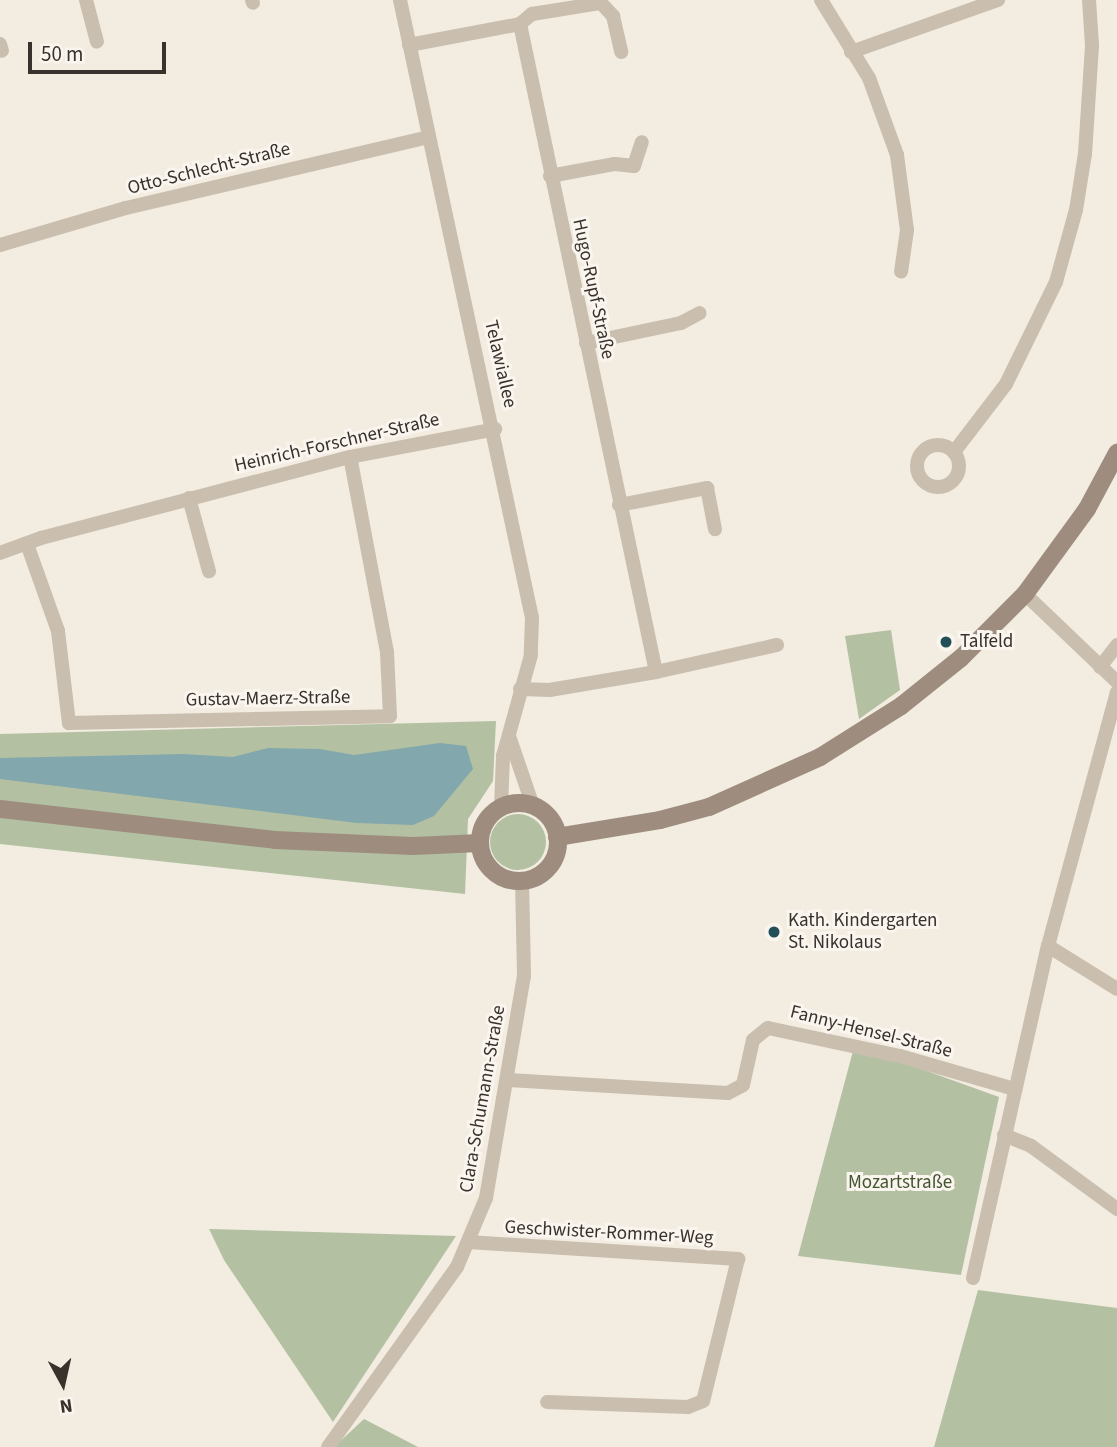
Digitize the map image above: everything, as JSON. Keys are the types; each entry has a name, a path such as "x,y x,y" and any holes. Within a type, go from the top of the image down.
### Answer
{"main road":[{"path":"557,837 684,814 820,757 911,698 961,657 1025,594 1087,509 1117,453"},
{"path":"533,806 551,820 557,837 551,863 544,872 522,881 490,869 480,843 484,824 501,807 533,806"},
{"path":"0,809 275,840 413,846 480,843"}],"street":[{"path":"86,0 97,42"},
{"name":"Telawiallee","path":"400,0 428,137 495,429 532,618 531,655 520,689 500,778 501,807"},
{"path":"821,0 869,79 897,155 907,230 901,272"},
{"path":"851,52 998,0"},
{"path":"954,452 1006,384 1056,282 1076,210 1085,154 1089,0"},
{"path":"409,46 520,24 532,14 608,1 621,52"},
{"name":"Hugo-Rupf-Straße","path":"520,24 656,672"},
{"name":"Otto-Schlecht-Straße","path":"0,245 127,208 428,137"},
{"path":"550,176 615,164 634,166 642,142"},
{"path":"586,343 681,323 700,313"},
{"name":"Heinrich-Forschner-Straße","path":"0,553 189,498 350,457 495,429"},
{"name":"Gustav-Maerz-Straße","path":"27,544 58,631 69,723 390,716 385,639 350,457"},
{"path":"619,505 707,488 715,529"},
{"path":"189,498 209,571"},
{"path":"1025,594 1117,682"},
{"path":"520,689 550,690 656,672 777,645"},
{"path":"1100,667 1117,645"},
{"path":"974,1278 1048,946 1117,692"},
{"path":"509,736 533,806"},
{"name":"Clara-Schumann-Straße","path":"328,1447 457,1267 486,1198 524,975 522,881"},
{"path":"1048,946 1117,989"},
{"name":"Fanny-Hensel-Straße","path":"508,1080 728,1093 743,1085 753,1040 768,1028 900,1056 1014,1089"},
{"path":"1004,1135 1031,1146 1117,1209"},
{"name":"Geschwister-Rommer-Weg","path":"468,1242 738,1259 703,1401 688,1407 547,1402"}],"green space":[{"path":"891,630 900,690 859,719 845,636"},
{"path":"496,721 493,781 468,819 465,894 0,844 0,734"},
{"path":"512,814 524,814 534,818 542,826 546,842 542,858 534,866 524,870 512,870 502,866 494,858 490,848 490,836 494,826 502,818"},
{"name":"Mozartstraße","path":"853,1051 902,1062 999,1097 961,1275 798,1256"},
{"path":"209,1229 456,1236 333,1422 224,1260"},
{"path":"978,1290 1117,1308 1117,1447 934,1447"},
{"path":"364,1419 418,1447 334,1447"}],"water":[{"path":"440,743 466,746 473,769 434,816 413,825 357,823 0,779 0,758 183,754 233,757 268,748 320,749 354,755"}],"place":[{"name":"Talfeld","path":"946,642"},
{"name":"Kath. Kindergarten St. Nikolaus","path":"774,932"}]}
